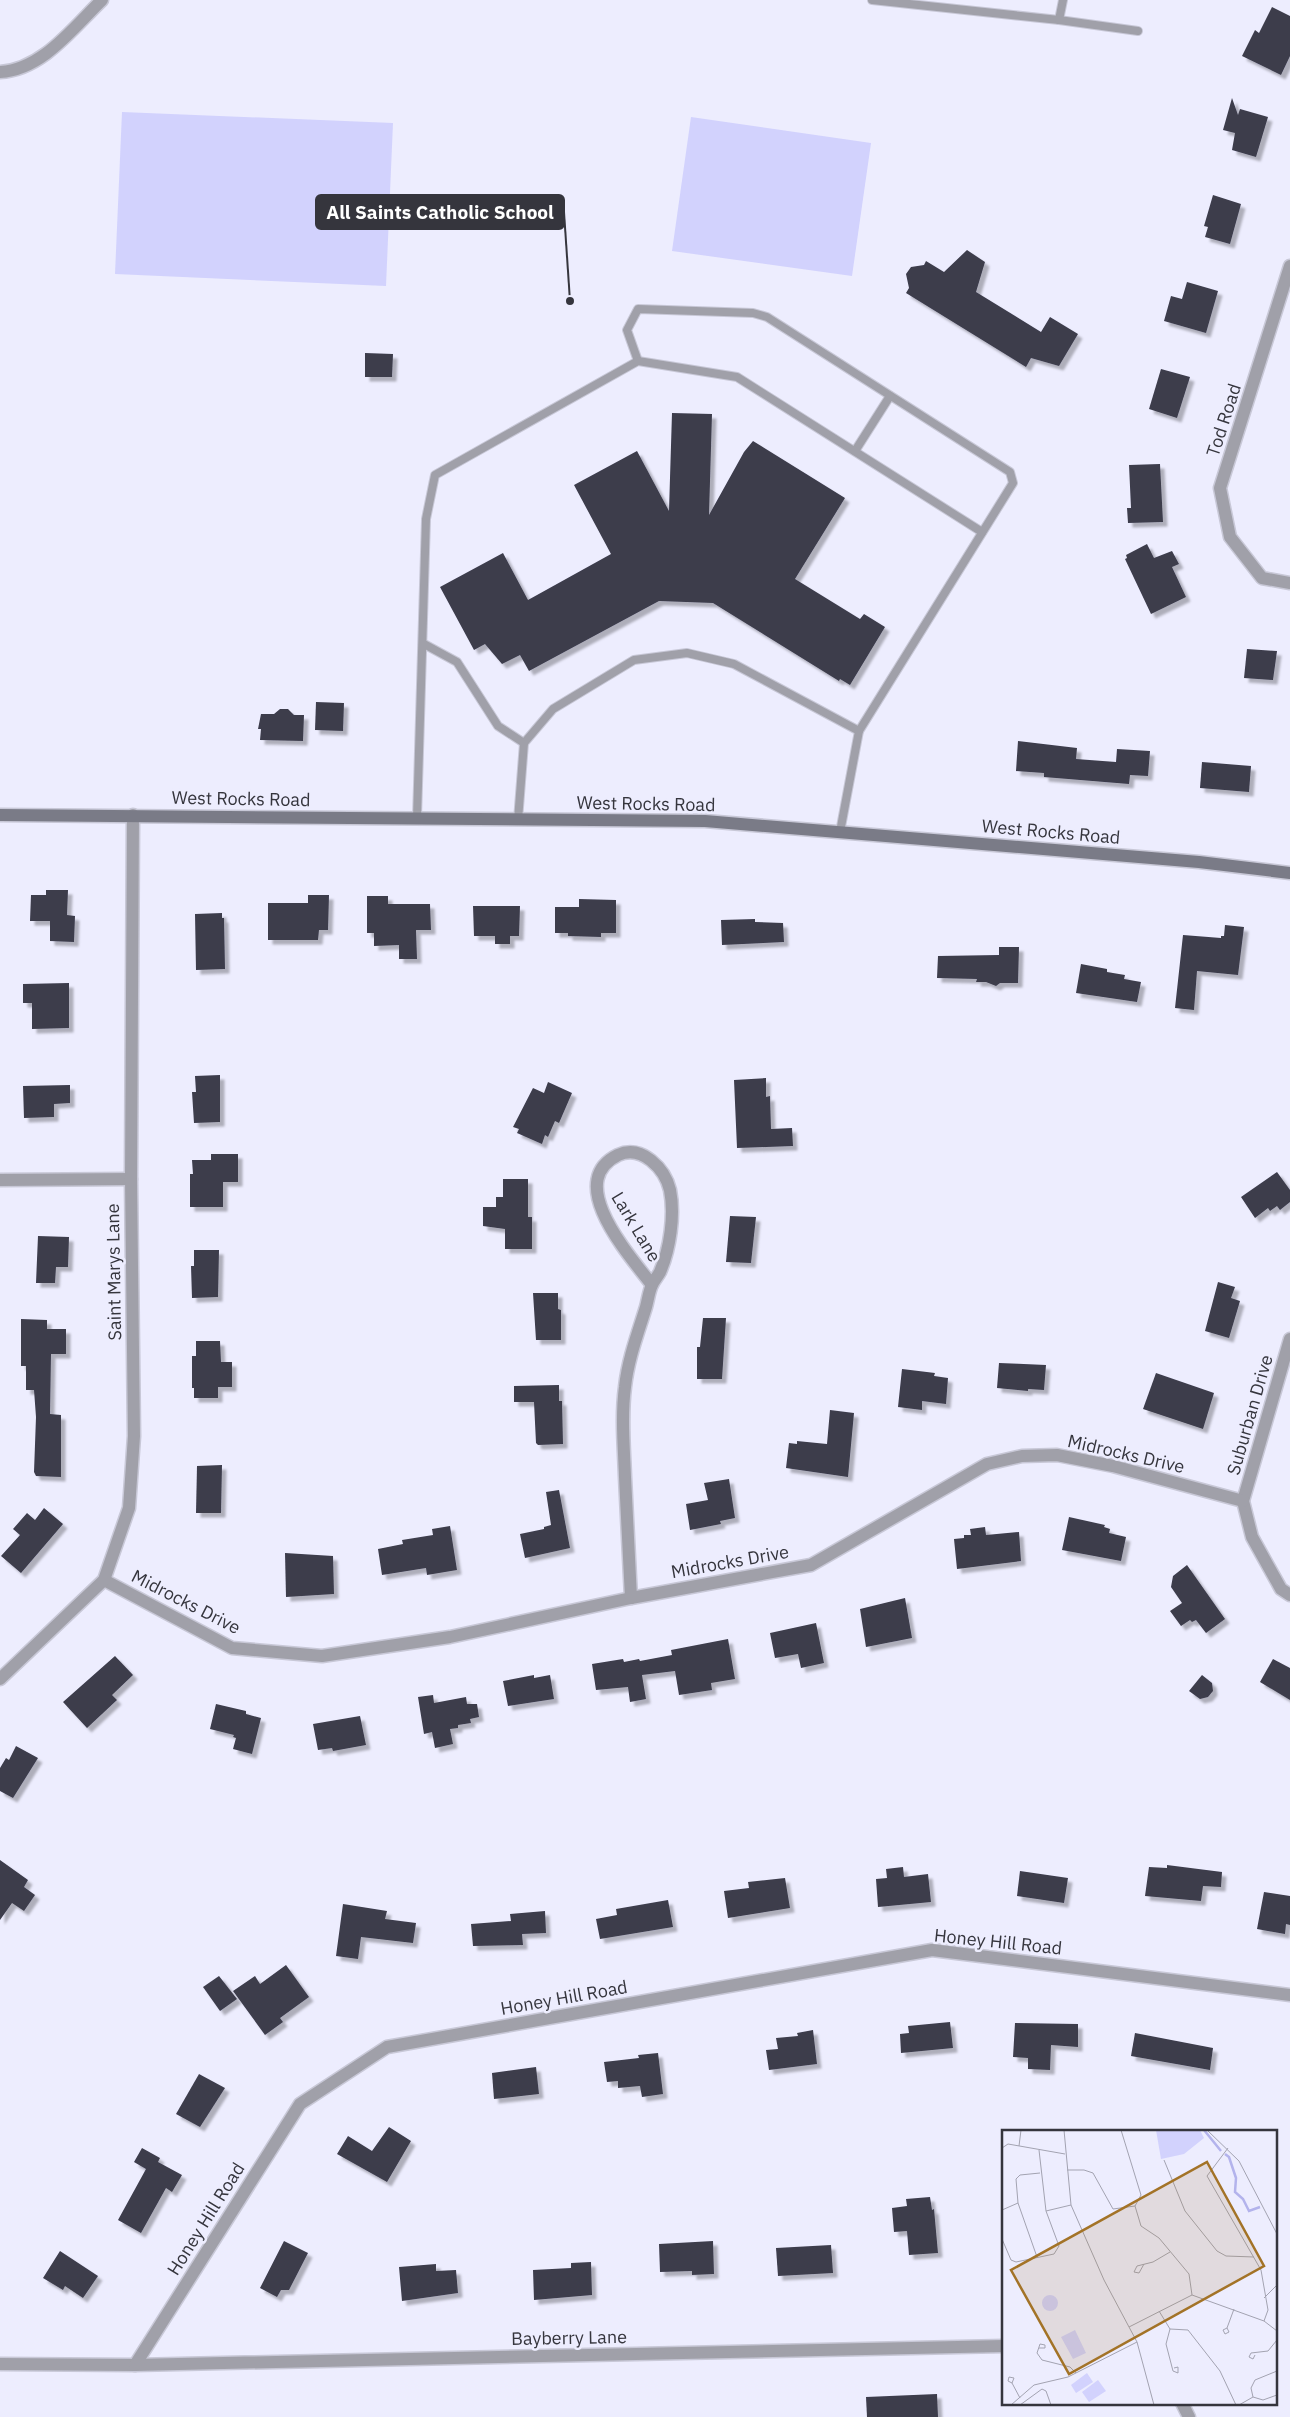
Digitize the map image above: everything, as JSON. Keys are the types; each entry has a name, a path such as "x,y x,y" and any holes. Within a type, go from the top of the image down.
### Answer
{"main road":[{"name":"West Rocks Road","path":"0,815 705,821 1199,862 1290,873"}],"street":[{"path":"0,72 14,71 32,64 59,42 102,0"},
{"name":"Tod Road","path":"1290,266 1284,311 1220,488 1230,538 1262,578 1290,583"},
{"name":"Saint Marys Lane","path":"0,1678 104,1580 129,1508 134,1436 131,1179 133,815"},
{"name":"Lark Lane","path":"631,1598 622,1416 625,1385 632,1348 652,1285 659,1274 667,1253 672,1212 670,1191 666,1177 658,1166 646,1157 634,1152 624,1152 613,1158 602,1169 596,1181 596,1193 602,1210 621,1243 652,1285"},
{"path":"0,1180 131,1179"},
{"name":"Suburban Drive","path":"1243,1501 1290,1339"},
{"name":"Midrocks Drive","path":"104,1580 232,1648 322,1656 450,1637 631,1598 811,1565 987,1464 1022,1456 1057,1456 1113,1466 1243,1501"},
{"path":"1243,1501 1252,1537 1281,1589 1290,1595"},
{"name":"Honey Hill Road","path":"135,2365 300,2104 387,2047 932,1950 1290,1995"},
{"name":"Bayberry Lane","path":"135,2365 1002,2346"},
{"path":"0,2364 135,2365"},
{"path":"1182,2404 1189,2417"}],"lane":[{"path":"872,0 1059,20 1138,31"},
{"path":"1059,20 1063,0"},
{"path":"638,361 628,330 638,309 753,313 767,317 1010,472 1013,483 859,731 840,832"},
{"path":"417,818 424,644 426,519 435,475 638,361 737,377 982,532"},
{"path":"855,451 890,396"},
{"path":"424,644 457,662 498,726 524,743"},
{"path":"518,820 524,743 553,709 634,660 687,654 734,664 859,731"}],"shaded area":[{"path":"122,112 393,123 386,286 115,274"},
{"path":"691,117 871,143 852,276 672,251"}],"building":[{"path":"1272,7 1290,16 1290,56 1281,75 1242,56 1255,30 1259,33"},
{"path":"1232,98 1238,115 1240,109 1268,117 1256,157 1232,150 1235,133 1223,130"},
{"path":"1213,195 1241,204 1230,244 1205,237 1208,227 1204,226"},
{"path":"967,250 985,262 976,292 1041,332 1050,317 1078,334 1059,366 1031,358 1026,367 906,293 909,288 906,274 911,267 924,265 926,261 944,272"},
{"path":"1187,282 1218,291 1206,333 1164,321 1171,296 1182,299"},
{"path":"365,353 393,354 392,377 365,377"},
{"path":"1161,369 1190,377 1177,418 1149,409"},
{"path":"672,413 712,414 709,515 744,452 753,441 845,498 795,579 860,619 864,614 885,627 850,685 840,679 839,681 713,603 659,601 529,671 520,655 502,664 485,644 474,650 440,587 503,553 528,600 611,554 574,485 637,451 669,511"},
{"path":"1160,464 1163,522 1128,523 1127,508 1131,508 1129,465"},
{"path":"1147,544 1154,558 1172,551 1179,564 1172,567 1186,597 1151,614 1125,559 1127,558 1126,555"},
{"path":"1247,649 1277,651 1273,680 1244,678"},
{"path":"316,702 344,703 343,731 315,730"},
{"path":"280,709 288,709 294,715 304,715 303,741 260,740 261,729 258,729 261,714 274,714"},
{"path":"1018,741 1077,748 1076,759 1116,762 1117,749 1150,751 1148,776 1130,775 1129,784 1044,777 1044,773 1016,771"},
{"path":"1202,762 1251,766 1249,792 1200,788"},
{"path":"46,890 68,890 67,915 75,916 74,942 50,941 50,921 30,921 31,895 46,895"},
{"path":"308,895 329,895 328,930 319,930 318,940 268,940 268,903 308,903"},
{"path":"367,896 388,896 388,904 430,904 431,930 416,930 417,959 399,959 399,945 374,946 374,933 367,933"},
{"path":"579,899 616,900 616,933 601,933 601,937 568,936 568,933 555,933 555,907 579,907"},
{"path":"473,906 520,906 519,936 510,936 510,944 495,944 495,936 474,936"},
{"path":"222,913 222,918 224,918 225,969 196,970 195,914"},
{"path":"755,919 755,922 783,923 784,942 722,945 721,920"},
{"path":"1225,925 1244,927 1238,975 1197,971 1194,1010 1175,1008 1183,935 1221,938 1221,936 1224,936"},
{"path":"999,947 1019,947 1018,983 1000,983 996,986 986,982 976,982 977,979 937,978 938,956 999,955"},
{"path":"1081,964 1107,969 1107,972 1125,975 1124,979 1141,982 1137,1002 1076,993"},
{"path":"69,983 69,1028 32,1029 32,1003 23,1003 23,984"},
{"path":"220,1075 220,1122 194,1123 192,1092 196,1092 195,1076"},
{"path":"766,1078 766,1097 770,1096 771,1129 792,1128 793,1146 737,1148 734,1080"},
{"path":"548,1082 572,1093 559,1123 555,1121 548,1137 545,1135 542,1144 517,1133 519,1129 513,1127 533,1088 544,1093"},
{"path":"70,1085 70,1103 54,1104 54,1117 24,1118 23,1086"},
{"path":"211,1154 238,1154 238,1182 223,1182 223,1207 190,1207 190,1174 193,1174 192,1160 211,1160"},
{"path":"1277,1172 1290,1190 1290,1202 1280,1210 1277,1206 1270,1211 1268,1208 1255,1218 1241,1197"},
{"path":"503,1179 528,1179 528,1217 532,1217 532,1249 505,1249 505,1229 483,1226 483,1207 496,1207 496,1197 503,1197"},
{"path":"730,1216 756,1217 751,1263 726,1262"},
{"path":"38,1236 69,1237 68,1267 56,1267 55,1283 36,1283"},
{"path":"194,1250 219,1250 218,1297 192,1298 191,1266 194,1266"},
{"path":"1218,1282 1235,1287 1231,1298 1240,1301 1229,1338 1205,1331"},
{"path":"533,1293 558,1293 558,1309 561,1310 561,1340 536,1340"},
{"path":"703,1318 726,1318 722,1379 697,1379 697,1347 700,1347"},
{"path":"21,1319 47,1320 47,1329 66,1329 66,1354 51,1354 50,1414 61,1415 61,1477 36,1476 34,1472 36,1417 34,1390 26,1390 26,1366 21,1366"},
{"path":"196,1341 220,1341 221,1362 232,1362 232,1387 218,1387 218,1398 194,1398 194,1388 192,1388 192,1356 196,1356"},
{"path":"999,1363 1046,1365 1044,1390 1028,1389 1028,1391 997,1388"},
{"path":"902,1369 935,1373 934,1376 948,1378 946,1404 922,1401 922,1410 898,1407"},
{"path":"1156,1373 1214,1393 1203,1429 1143,1409"},
{"path":"559,1385 559,1401 562,1401 563,1444 538,1445 536,1443 534,1402 514,1402 514,1386"},
{"path":"830,1410 854,1413 848,1477 786,1468 789,1443 797,1444 797,1441 827,1444"},
{"path":"222,1465 221,1513 196,1513 197,1466"},
{"path":"729,1479 735,1518 720,1521 721,1524 690,1530 686,1504 708,1500 704,1483"},
{"path":"559,1490 570,1548 525,1558 520,1534 544,1529 544,1527 551,1525 546,1492"},
{"path":"44,1508 63,1524 21,1573 1,1556 20,1535 13,1529 27,1513 35,1520"},
{"path":"1069,1517 1105,1525 1104,1527 1110,1529 1109,1533 1126,1537 1121,1561 1062,1550"},
{"path":"450,1526 457,1570 427,1575 426,1568 382,1575 378,1549 403,1544 402,1540 433,1535 432,1529"},
{"path":"985,1527 986,1535 1019,1532 1021,1561 957,1569 954,1539 964,1538 964,1535 971,1535 970,1529"},
{"path":"285,1553 333,1556 334,1594 286,1597"},
{"path":"1187,1565 1225,1619 1206,1633 1196,1620 1192,1622 1190,1620 1181,1626 1170,1611 1182,1603 1171,1587 1173,1576"},
{"path":"905,1598 912,1638 866,1647 860,1609"},
{"path":"816,1623 824,1663 801,1668 798,1654 775,1658 770,1633"},
{"path":"728,1639 735,1679 711,1683 712,1690 679,1695 675,1671 642,1675 646,1699 630,1702 628,1687 596,1690 592,1664 623,1659 624,1662 639,1659 640,1661 672,1655 671,1650"},
{"path":"115,1656 133,1675 112,1695 117,1700 87,1728 63,1702"},
{"path":"1273,1659 1290,1668 1290,1700 1260,1682"},
{"path":"534,1675 534,1678 550,1675 554,1699 508,1706 503,1681"},
{"path":"1202,1675 1212,1683 1213,1691 1208,1697 1200,1699 1189,1691"},
{"path":"433,1695 434,1703 466,1697 467,1704 477,1704 479,1717 470,1719 471,1723 458,1725 458,1728 450,1729 453,1744 435,1748 432,1732 424,1734 418,1697"},
{"path":"216,1704 246,1711 246,1714 261,1718 252,1754 233,1749 236,1738 233,1737 234,1735 210,1729"},
{"path":"360,1716 366,1745 333,1751 332,1748 318,1750 313,1724"},
{"path":"16,1746 38,1758 13,1798 0,1791 0,1768 6,1758 9,1760"},
{"path":"0,1860 28,1880 24,1887 35,1895 24,1911 12,1903 0,1920"},
{"path":"1167,1865 1222,1872 1221,1887 1203,1886 1201,1901 1145,1896 1149,1867 1167,1868"},
{"path":"903,1867 904,1877 928,1874 931,1902 878,1907 876,1879 887,1878 886,1869"},
{"path":"1020,1871 1068,1878 1064,1903 1017,1896"},
{"path":"785,1878 790,1908 728,1918 724,1891 749,1888 748,1882"},
{"path":"1264,1892 1290,1896 1290,1925 1286,1924 1285,1934 1257,1929"},
{"path":"668,1900 673,1927 600,1939 596,1919 617,1915 616,1909"},
{"path":"343,1904 387,1911 385,1919 416,1923 413,1943 361,1937 358,1959 336,1956"},
{"path":"545,1911 546,1933 522,1934 523,1945 473,1946 471,1924 511,1921 510,1914"},
{"path":"286,1965 309,1997 280,2018 283,2022 265,2035 233,1991 255,1976 260,1984"},
{"path":"219,1976 237,1999 220,2011 203,1987"},
{"path":"950,2022 953,2048 901,2053 900,2034 909,2033 908,2026"},
{"path":"1015,2023 1078,2024 1078,2047 1051,2045 1050,2070 1028,2069 1028,2058 1013,2057"},
{"path":"813,2030 817,2064 769,2070 766,2050 778,2049 776,2038 798,2036 797,2033"},
{"path":"1135,2033 1213,2048 1210,2070 1131,2056"},
{"path":"658,2053 663,2094 642,2097 640,2086 618,2088 618,2081 607,2082 604,2062 639,2058 638,2055"},
{"path":"536,2067 539,2094 494,2099 492,2073"},
{"path":"199,2074 225,2088 200,2127 176,2114"},
{"path":"389,2127 411,2141 387,2182 337,2154 348,2136 372,2151"},
{"path":"142,2148 160,2158 158,2162 182,2175 172,2192 166,2188 141,2233 118,2220 146,2169 134,2162"},
{"path":"930,2197 932,2210 934,2209 938,2253 909,2255 907,2231 894,2232 892,2208 907,2206 906,2199"},
{"path":"284,2241 308,2253 289,2290 281,2290 277,2297 260,2288"},
{"path":"713,2241 714,2274 692,2275 692,2271 660,2272 659,2244"},
{"path":"831,2245 833,2273 778,2276 776,2248"},
{"path":"60,2251 98,2276 83,2298 65,2286 63,2290 43,2278"},
{"path":"591,2262 592,2295 534,2300 533,2270 571,2268 571,2263"},
{"path":"436,2264 436,2271 456,2270 458,2293 402,2301 399,2267"},
{"path":"937,2394 938,2417 867,2417 866,2397"}],"place":[{"name":"All Saints Catholic School","path":"570,301"}]}
